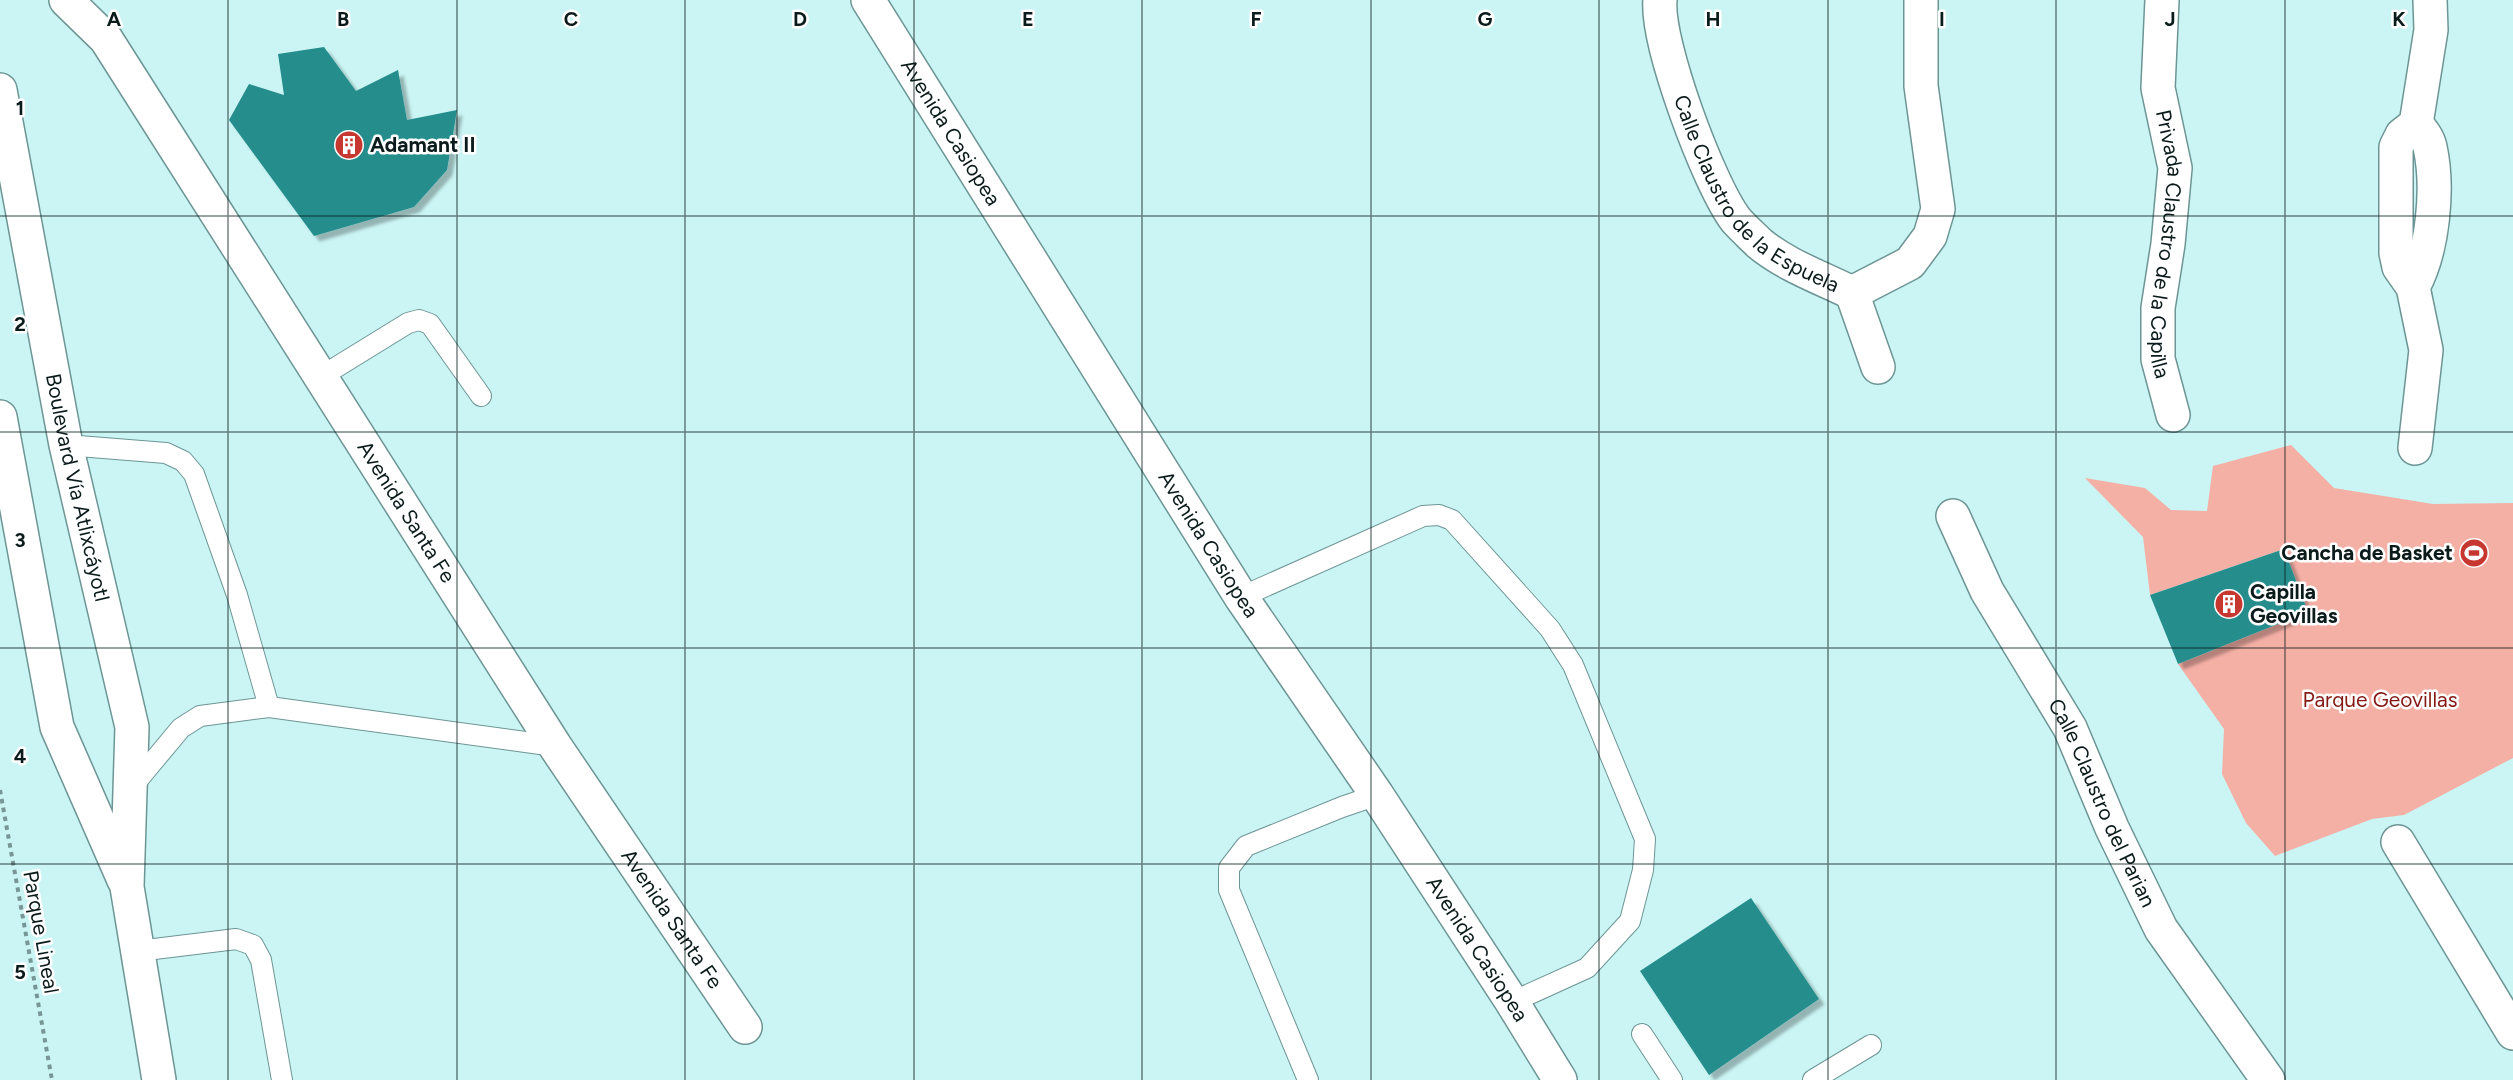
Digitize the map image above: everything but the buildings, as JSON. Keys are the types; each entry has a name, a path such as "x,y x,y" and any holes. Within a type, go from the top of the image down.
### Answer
{"street":[{"name":"Avenida Santa Fe","path":"66,0 106,39 555,746 745,1027"},
{"name":"Avenida Casiopea","path":"868,0 1241,597 1377,795 1560,1080"},
{"name":"Calle Claustro de la Espuela","path":"1655,4 1674,73 1708,169 1736,220 1779,257 1852,292 1910,263 1930,236 1938,209 1921,86 1921,0"},
{"name":"Privada Claustro de la Capilla","path":"2162,0 2158,88 2175,168 2168,244 2158,308 2158,359 2173,415"},
{"path":"2415,448 2426,350 2413,287 2399,267 2396,253 2396,147 2402,135 2416,124 2431,30 2430,0"},
{"name":"Boulevard Vía Atlixcáyotl","path":"0,90 66,445 132,727 127,887 159,1080"},
{"path":"1852,292 1878,367"},
{"name":"Boulevard Vía Atlixcáyotl","path":"0,417 57,727 127,887"},
{"name":"Calle Claustro del Parian","path":"1953,516 1987,591 2070,728 2112,828 2161,929 2268,1080"},
{"path":"2398,842 2513,1033"}],"lane":[{"path":"322,376 408,323 419,320 430,324 481,396"},
{"path":"66,445 166,453 183,461 194,474 237,595 269,707"},
{"path":"1241,597 1423,516 1439,515 1452,520 1556,638 1574,665 1645,839 1643,870 1630,921 1587,968 1512,1002"},
{"path":"130,789 181,728 200,717 269,707 555,746"},
{"path":"1308,1080 1229,890 1229,868 1246,846 1377,795"},
{"path":"138,951 236,939 253,945 261,960 282,1080"},
{"path":"1642,1034 1672,1080"},
{"path":"1813,1080 1871,1045"}],"path":[{"name":"Parque Lineal","path":"0,790 52,1080"}],"green space":[{"name":"Parque Geovillas","path":"2291,445 2334,488 2433,504 2513,503 2513,758 2404,815 2372,819 2275,856 2246,823 2222,774 2224,729 2178,664 2308,612 2284,549 2150,595 2143,537 2085,478 2145,488 2171,510 2207,511 2213,466"}],"place":[{"name":"Adamant II","path":"349,145"},
{"name":"Cancha de Basket","path":"2474,553"},
{"name":"Capilla Geovillas","path":"2229,604"}]}
